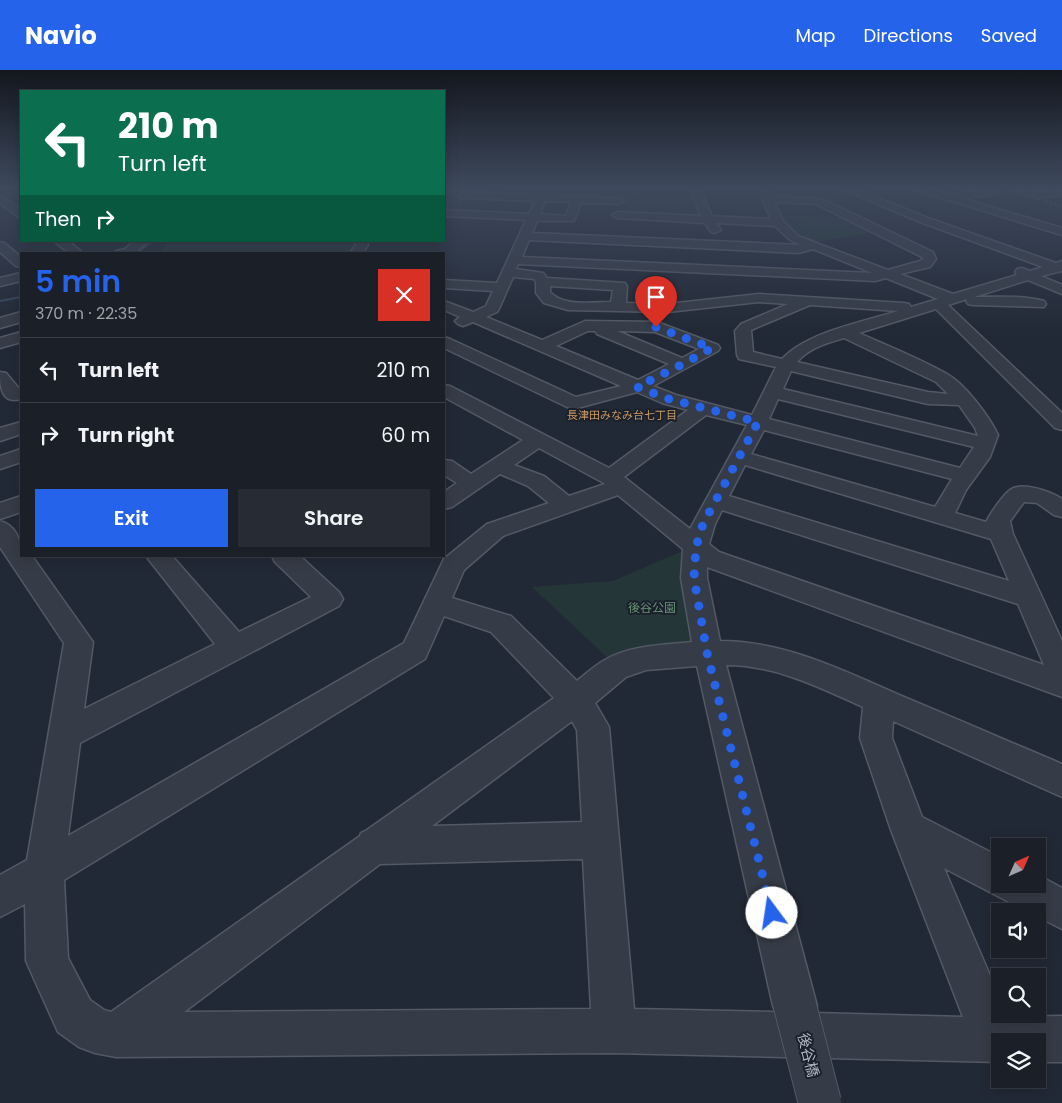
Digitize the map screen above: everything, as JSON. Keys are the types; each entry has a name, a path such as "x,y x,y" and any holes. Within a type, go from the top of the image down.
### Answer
{"street":[{"path":"718,235 725,246"},
{"path":"791,235 812,246 888,274 940,303 1062,424"},
{"path":"512,266 562,262 874,277 924,264 930,259 929,255 888,235"},
{"path":"951,235 951,238 972,251"},
{"path":"963,235 1060,273"},
{"path":"451,326 492,309 525,236 612,241 678,238 725,246 799,249 812,246"},
{"path":"562,262 570,239"},
{"path":"612,241 615,254 634,266"},
{"path":"61,242 75,252"},
{"path":"129,252 140,243 138,242"},
{"path":"0,246 20,262"},
{"path":"825,251 854,246"},
{"path":"512,266 538,276 543,282 543,293 549,300 568,306 668,308 759,298 808,301 940,303 1011,301 1039,304 1062,298"},
{"path":"666,267 668,308"},
{"path":"786,364 796,353 817,341 940,303 1019,271 1060,273"},
{"path":"0,282 20,277"},
{"path":"543,282 620,286 618,308"},
{"path":"445,284 502,287"},
{"path":"808,301 746,327 743,331 745,356 928,398 965,400"},
{"path":"445,304 669,399 964,476"},
{"path":"1035,319 1033,310 1039,304"},
{"path":"0,323 20,317"},
{"path":"445,342 571,405 637,387 712,348 656,327 585,326 542,346"},
{"path":"600,327 605,333 683,364"},
{"path":"845,332 942,378 965,400 985,428 988,435 980,457 964,476 942,516"},
{"path":"0,343 20,337"},
{"name":"後谷橋","path":"786,364 758,422 703,524 696,547 694,578 707,653 820,1103"},
{"path":"0,377 12,396"},
{"path":"445,390 531,432 615,482 710,558 1062,684"},
{"path":"773,392 986,444"},
{"path":"0,897 415,651 436,603 447,561 495,530 565,505 615,482 703,408"},
{"path":"0,435 20,428"},
{"path":"445,501 497,466 531,432"},
{"path":"739,457 1001,534"},
{"path":"497,466 536,481 565,505"},
{"path":"445,467 471,483"},
{"path":"1062,510 1043,497 1018,494 998,521 1001,534 1062,672"},
{"path":"716,500 1028,597"},
{"path":"0,512 20,503"},
{"path":"0,529 79,642 44,872 48,961 74,1016 95,1031 116,1035 614,1031 991,1040"},
{"path":"159,557 234,648"},
{"path":"66,734 330,599 285,557"},
{"path":"436,603 501,624 576,700 593,727 614,1031"},
{"path":"116,1035 576,700 616,668 646,658 707,653 741,653 790,662 879,699 1062,781"},
{"path":"879,699 876,738 909,830 992,1033"},
{"path":"909,830 991,872"},
{"path":"374,846 600,840"},
{"path":"1031,893 1062,909"},
{"path":"1046,1039 1062,1039"}],"green space":[{"path":"801,235 854,235 815,242"},
{"path":"170,242 353,242 355,246 349,252 159,252"},
{"name":"後谷公園","path":"687,549 697,644 639,648 609,659 532,587 613,581"}],"waterway":[{"path":"138,252 153,242"},
{"path":"0,301 20,297"}],"district":[{"name":"長津田みなみ台七丁目","path":"622,415"}],"route":[{"path":"656,327 712,348 637,387 669,399 758,422 703,524 696,547 694,578 707,653 772,913"}]}
